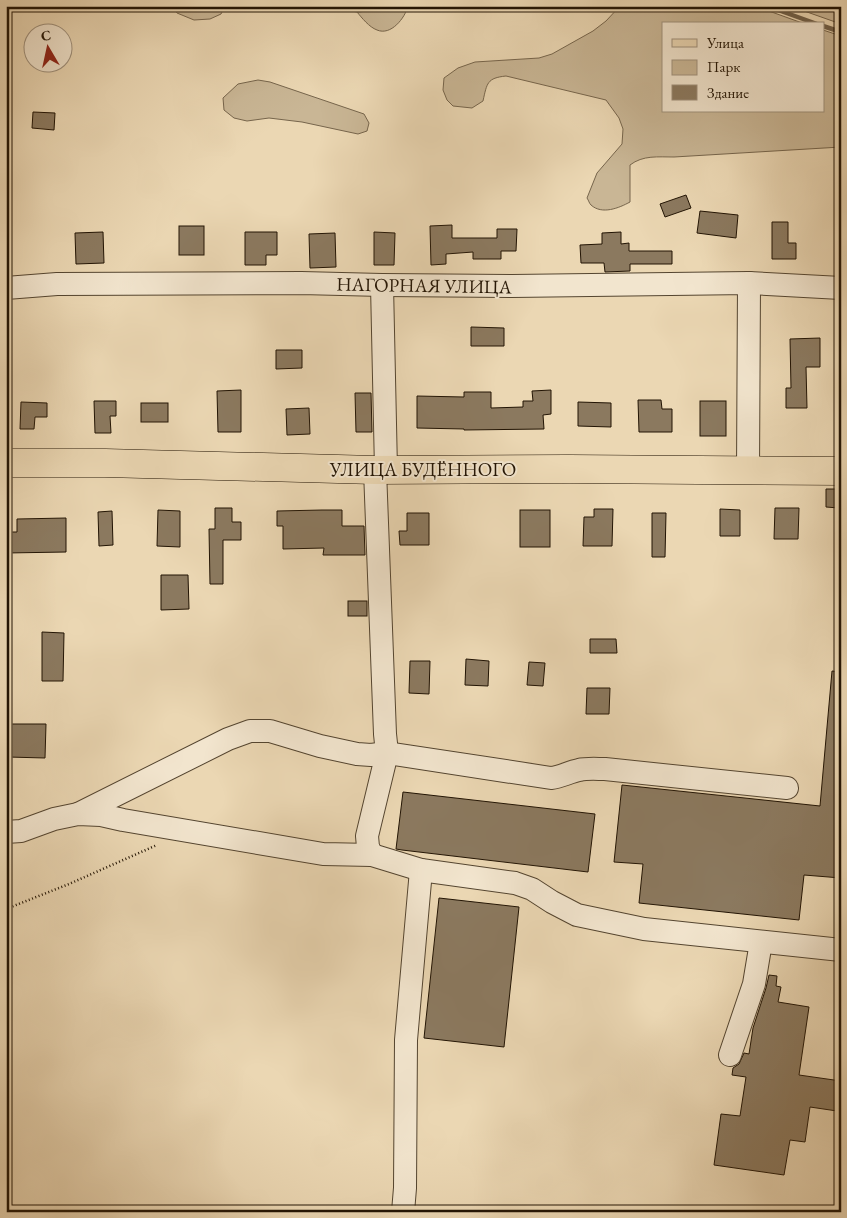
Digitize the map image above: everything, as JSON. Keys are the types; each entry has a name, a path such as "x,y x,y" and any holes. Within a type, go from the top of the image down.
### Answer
{"main road":[{"name":"УЛИЦА БУДЁННОГО","path":"6,463 105,463 381,470 841,471"}],"street":[{"name":"НАГОРНАЯ УЛИЦА","path":"6,288 57,284 302,283 512,286 749,283 841,288"},
{"path":"748,470 749,283"},
{"path":"372,855 368,847 367,836 387,753 385,734 381,470 382,285"},
{"path":"78,814 228,739 250,731 270,731 320,746 357,754 387,753 551,778 560,777 582,769 605,769 787,788"},
{"path":"6,832 21,830 54,818 78,814 101,815 324,854 372,855 421,870 515,883 532,889 577,915 636,936 761,942 841,950"},
{"path":"403,1212 405,1188 406,1040 421,870"},
{"path":"730,1055 754,984 761,942"}],"path":[{"path":"6,909 70,884 189,831"}],"green space":[{"path":"172,6 225,6 221,14 210,19 194,20 177,13"},
{"path":"392,6 408,6 404,16 397,25 382,31 374,29 357,12 389,9"},
{"path":"620,6 755,6 799,22 662,22 662,112 824,112 824,30 841,36 841,147 645,158 630,165 630,202 616,208 600,210 591,205 587,198 597,173 622,144 623,129 619,118 606,100 506,76 491,80 487,86 483,101 472,108 453,106 447,100 443,90 444,78 458,68 475,62 539,58 552,54 593,31"},
{"path":"790,6 836,6 841,8 841,24"},
{"path":"258,80 270,82 364,114 369,123 367,131 358,134 302,122 269,118 247,121 234,118 224,110 223,98 238,84"}],"shaded area":[{"path":"324,6 392,6 389,9 357,12"}],"building":[{"path":"33,112 55,113 54,130 32,128"},
{"path":"686,195 691,208 665,217 660,204"},
{"path":"700,211 738,215 736,238 697,233"},
{"path":"772,222 788,222 788,243 796,243 796,259 772,259"},
{"path":"452,225 452,238 497,238 497,229 517,229 516,251 501,251 501,259 473,259 473,252 446,254 446,264 431,265 430,226"},
{"path":"179,226 204,226 204,255 179,255"},
{"path":"103,232 104,263 76,264 75,233"},
{"path":"245,232 277,232 277,255 266,255 266,265 245,265"},
{"path":"374,232 395,233 394,265 374,265"},
{"path":"621,232 621,244 629,243 629,251 672,251 672,264 630,264 630,271 605,272 604,263 581,263 580,245 602,244 602,233"},
{"path":"335,233 336,267 310,268 309,234"},
{"path":"471,327 504,328 504,346 471,346"},
{"path":"820,338 820,367 806,367 807,408 786,408 786,388 791,388 790,339"},
{"path":"276,350 302,350 302,368 276,369"},
{"path":"241,390 241,432 218,432 217,391"},
{"path":"551,390 551,414 543,415 544,429 464,430 417,428 417,396 464,397 464,392 491,392 491,408 523,407 523,401 533,401 532,391"},
{"path":"355,393 371,393 372,432 356,432"},
{"path":"638,400 661,400 662,409 672,409 672,432 639,432"},
{"path":"94,401 116,401 116,416 110,416 111,433 95,433"},
{"path":"700,401 726,401 726,436 700,436"},
{"path":"21,402 47,403 47,417 35,417 34,429 20,429"},
{"path":"578,402 611,403 611,427 578,426"},
{"path":"141,403 168,403 168,422 141,422"},
{"path":"309,408 310,434 287,435 286,409"},
{"path":"826,489 839,489 839,508 826,507"},
{"path":"215,508 232,508 232,522 241,522 241,540 223,540 223,584 210,584 209,529 215,529"},
{"path":"775,508 799,508 798,539 774,539"},
{"path":"594,509 613,509 612,546 583,546 584,517 594,517"},
{"path":"720,509 740,510 740,536 720,536"},
{"path":"158,510 180,511 180,547 157,546"},
{"path":"342,510 342,526 364,526 365,555 323,555 324,548 283,549 283,526 277,526 277,511"},
{"path":"520,510 550,510 550,547 520,547"},
{"path":"112,511 113,545 99,546 98,512"},
{"path":"407,513 429,513 429,545 400,545 399,531 407,531"},
{"path":"652,513 666,513 665,557 652,557"},
{"path":"66,518 66,552 6,553 6,532 17,532 17,519"},
{"path":"161,575 188,575 189,609 161,610"},
{"path":"348,601 367,601 367,616 348,616"},
{"path":"42,632 64,633 63,681 42,681"},
{"path":"590,639 616,639 617,653 590,653"},
{"path":"466,659 489,661 488,686 465,685"},
{"path":"410,661 430,661 429,694 409,693"},
{"path":"529,662 545,663 543,686 527,685"},
{"path":"832,671 841,672 841,878 804,875 799,920 639,903 643,864 614,862 622,785 820,806"},
{"path":"587,688 610,688 609,714 586,714"},
{"path":"9,724 46,724 45,758 8,757"},
{"path":"403,792 595,814 588,872 396,849"},
{"path":"439,898 519,907 504,1047 424,1038"},
{"path":"769,975 777,976 776,986 781,987 778,1002 809,1007 799,1075 841,1081 837,1111 810,1107 805,1142 790,1140 784,1175 714,1165 721,1114 740,1116 746,1077 732,1075 733,1068 739,1064 744,1053 749,1054 753,1028"}],"waterway":[{"path":"767,6 811,22"},
{"path":"824,26 841,32"}]}
